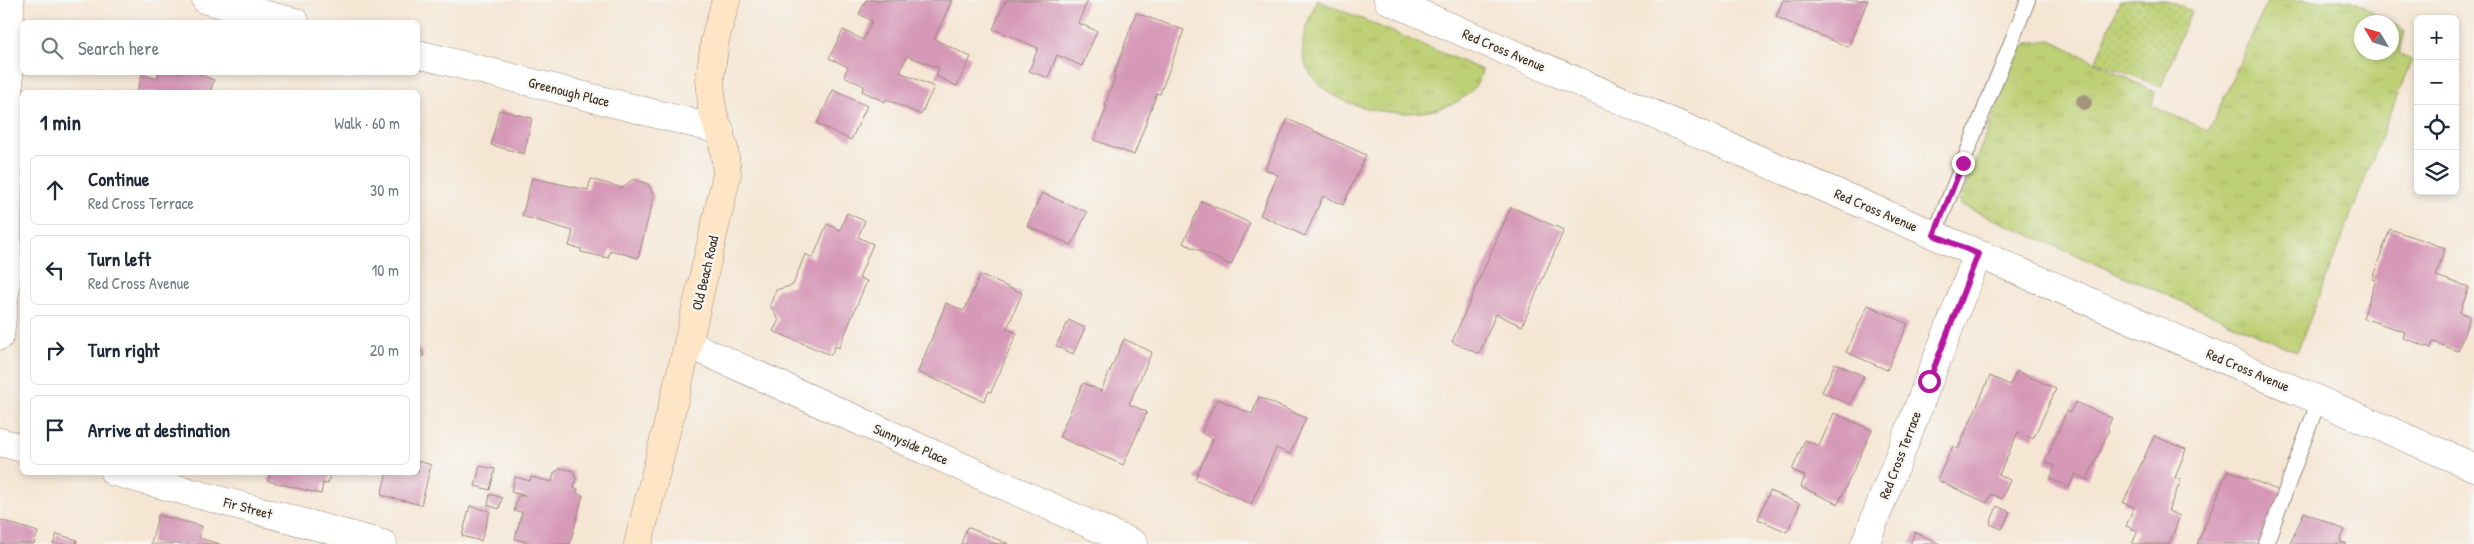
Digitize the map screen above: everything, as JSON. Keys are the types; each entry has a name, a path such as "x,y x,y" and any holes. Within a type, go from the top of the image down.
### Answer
{"street":[{"path":"0,335 7,274 10,0"},
{"path":"206,0 287,20"},
{"name":"Old Beach Road","path":"638,544 688,344 727,174 720,130 712,109 710,78 715,40 726,0"},
{"name":"Red Cross Avenue","path":"1404,3 1934,235 2474,467"},
{"name":"Greenough Place","path":"420,55 720,130"},
{"name":"Red Cross Terrace","path":"1865,544 1978,254"},
{"name":"Sunnyside Place","path":"688,344 1134,544"},
{"path":"0,442 20,447"},
{"name":"Fir Street","path":"125,475 383,544"}],"lane":[{"path":"1934,235 2028,0"},
{"path":"2266,544 2319,400"}],"green space":[{"path":"1317,0 1482,70 1471,91 1451,105 1424,112 1394,112 1363,107 1336,96 1315,80 1304,59 1304,36"},
{"path":"2120,0 2164,0 2191,11 2161,87 2096,61"},
{"path":"2268,0 2351,0 2378,15 2354,15 2354,60 2399,60 2399,53 2411,61 2297,352 1959,204 2018,51 2028,43 2051,40 2155,92 2152,106 2209,131"},
{"path":"2399,27 2405,31 2399,53"}],"building":[{"path":"866,0 952,0 934,39 971,57 957,86 936,76 939,68 907,56 900,72 934,87 921,115 886,99 885,102 862,91 864,86 844,76 848,67 829,58 843,30 863,40 872,21 859,14"},
{"path":"1006,0 1088,0 1078,23 1097,31 1082,66 1057,55 1048,78 1029,71 1038,48 993,29"},
{"path":"1783,0 1868,0 1848,47 1776,17"},
{"path":"1136,13 1184,30 1160,94 1157,93 1134,155 1094,140 1107,106 1105,105 1115,78 1113,77"},
{"path":"142,75 157,79 158,75 201,75 214,80 211,90 138,90"},
{"path":"833,90 867,106 851,140 817,124"},
{"path":"499,110 532,118 524,154 491,145"},
{"path":"1288,119 1366,155 1343,205 1323,196 1305,236 1260,215 1278,175 1265,169"},
{"path":"532,178 588,190 591,179 622,188 633,179 648,184 654,196 638,258 610,250 608,258 581,252 581,249 569,246 573,231 522,216"},
{"path":"1042,193 1087,212 1072,245 1027,226"},
{"path":"1202,201 1250,223 1231,265 1183,243"},
{"path":"1511,207 1564,230 1522,326 1496,314 1479,354 1452,342"},
{"path":"847,213 865,221 858,237 873,244 859,278 867,281 839,348 835,346 831,355 773,331 779,320 770,305 776,290 793,285 805,254 813,258 827,224 840,230"},
{"path":"2390,229 2445,248 2436,276 2469,287 2460,312 2470,316 2458,351 2433,342 2431,348 2403,338 2405,332 2363,318 2376,280 2372,279"},
{"path":"980,275 1022,293 1007,329 1017,333 991,392 989,391 984,401 918,372 946,303 964,311"},
{"path":"1868,305 1908,324 1887,370 1846,352"},
{"path":"1069,320 1085,328 1073,354 1056,346"},
{"path":"1124,339 1152,352 1129,404 1147,412 1123,465 1059,437 1083,383 1101,391"},
{"path":"420,350 424,355 420,359"},
{"path":"1835,363 1864,376 1850,405 1822,392"},
{"path":"2017,371 2056,389 2033,439 2018,432 1999,475 2010,480 2002,499 1991,494 1987,503 1937,480 1953,446 1958,449 1990,376 2010,385"},
{"path":"1259,397 1306,418 1290,454 1276,448 1251,504 1195,479 1213,439 1201,433 1217,399 1252,414"},
{"path":"2075,402 2112,418 2107,429 2109,430 2087,480 2075,474 2069,487 2050,479 2055,466 2045,462 2067,411 2070,413"},
{"path":"1834,413 1872,430 1838,504 1801,487 1805,476 1792,470 1805,440 1819,446"},
{"path":"2154,436 2186,449 2175,478 2181,480 2168,511 2180,516 2169,544 2132,544 2138,531 2126,526 2134,507 2123,503"},
{"path":"420,462 431,465 421,505 381,495 386,475 420,475"},
{"path":"480,466 495,469 490,490 475,486"},
{"path":"561,468 573,471 576,479 574,488 578,489 576,493 583,495 570,544 534,544 515,539 522,512 514,511 518,496 526,496 511,492 515,477 530,481 531,477 552,482 554,473"},
{"path":"2228,470 2282,492 2261,544 2197,544"},
{"path":"269,475 330,475 328,484 323,483 321,494 268,481"},
{"path":"1770,491 1800,504 1787,532 1758,519"},
{"path":"490,494 502,498 499,509 488,505"},
{"path":"470,506 490,511 481,541 462,536"},
{"path":"1997,506 2010,512 2002,529 1990,524"},
{"path":"2304,512 2345,530 2340,541 2347,544 2290,544"},
{"path":"158,515 202,526 199,538 220,544 151,544"},
{"path":"0,520 38,532 34,544 0,544"},
{"path":"967,527 1009,544 961,544"},
{"path":"1915,532 1940,544 1910,544"},
{"path":"57,534 77,540 76,544 53,544"}],"route":[{"path":"1929,381 1978,254 1934,235 1963,163"}]}
